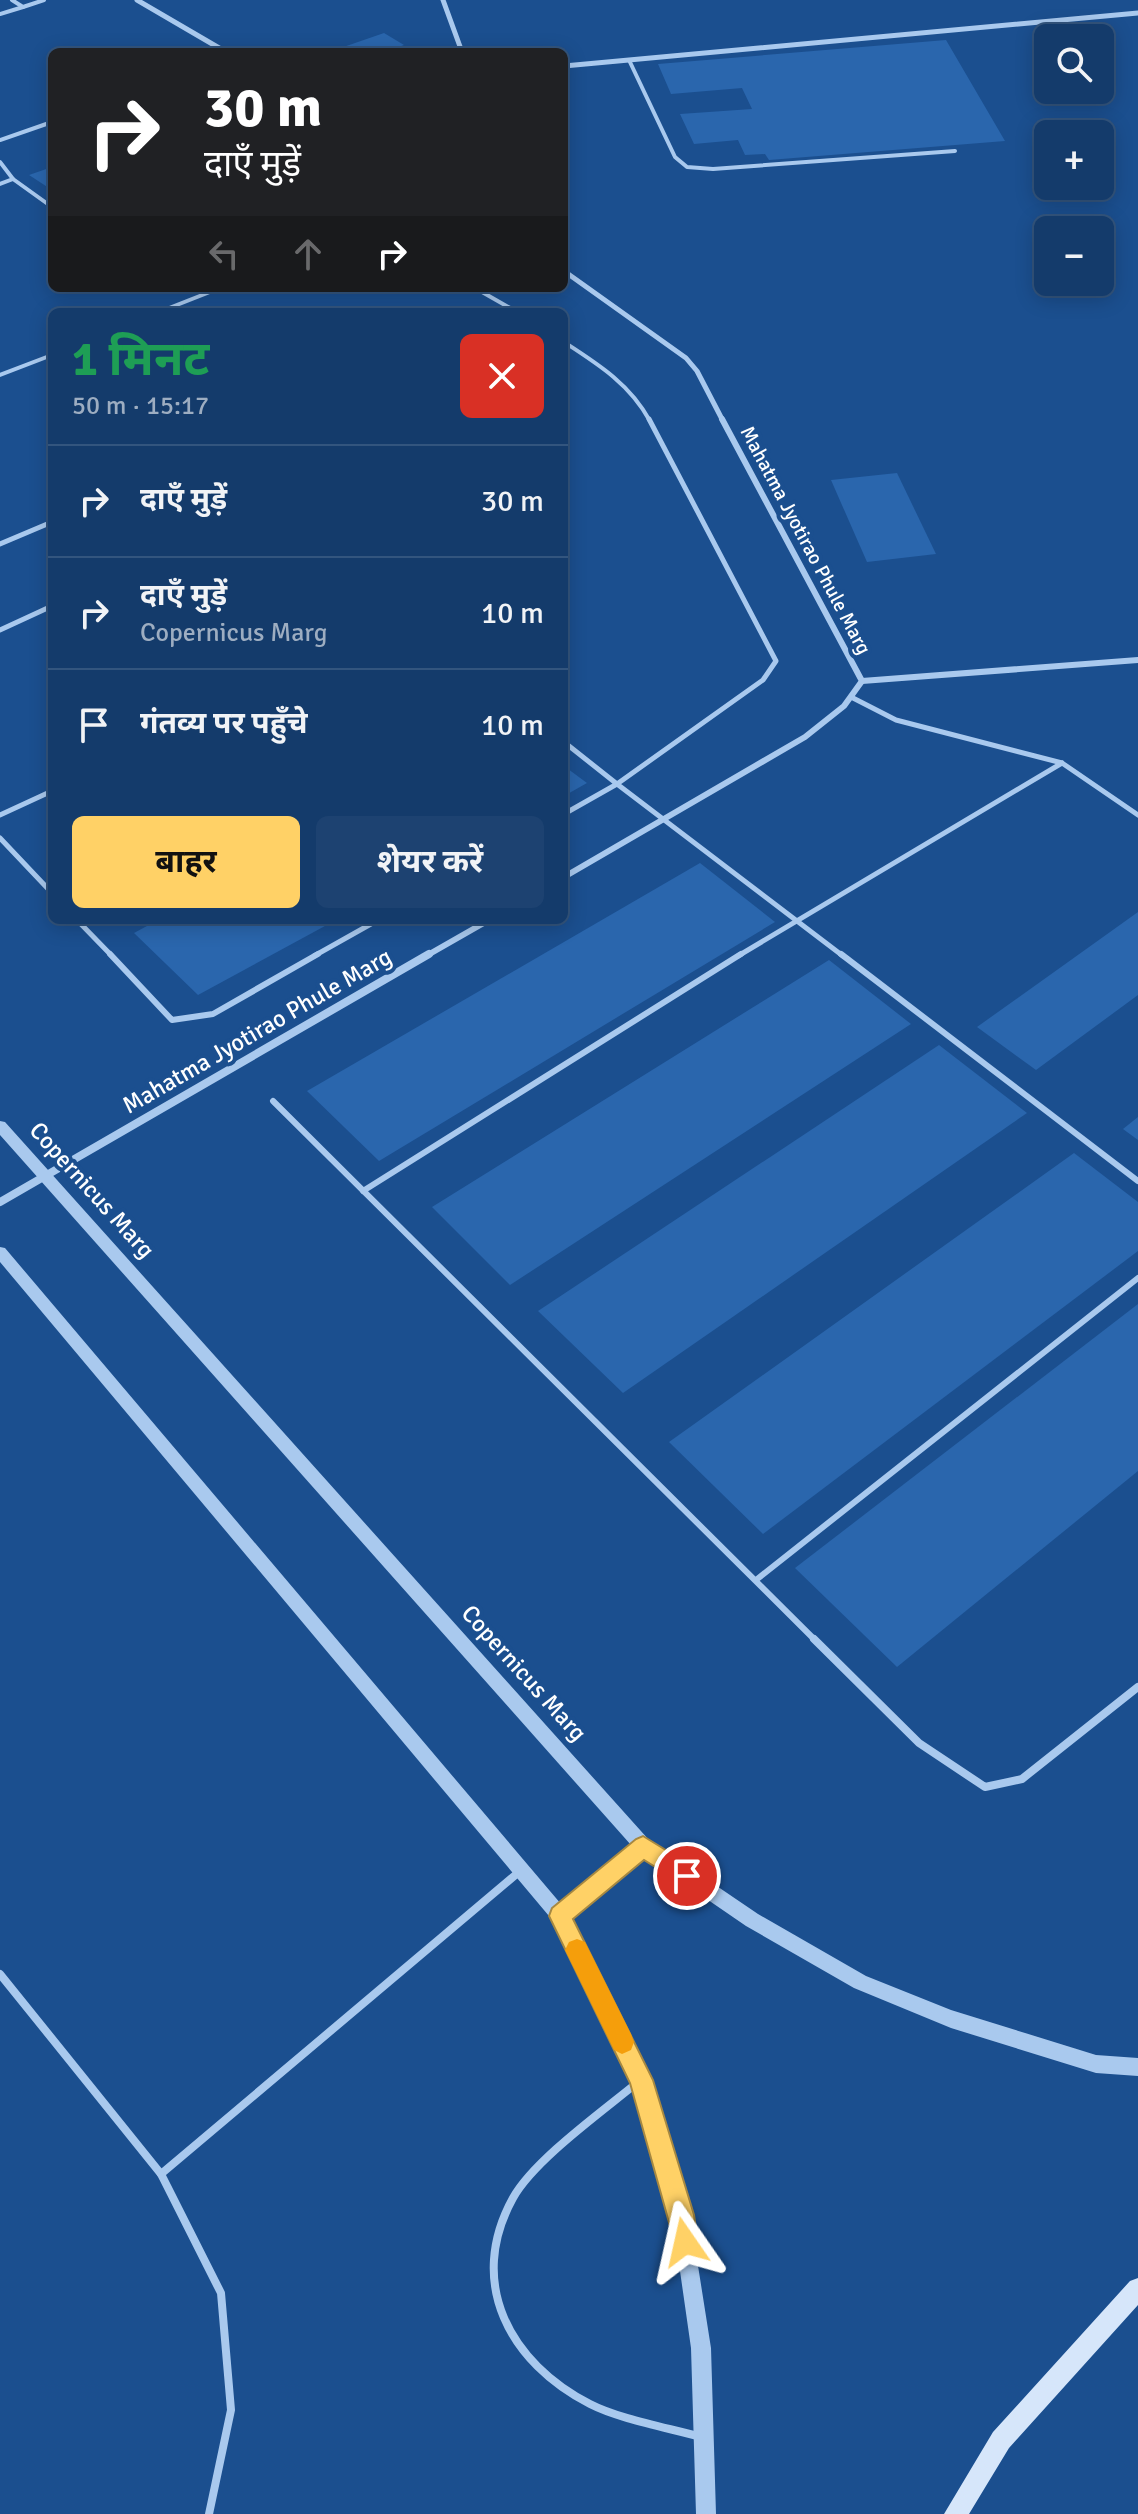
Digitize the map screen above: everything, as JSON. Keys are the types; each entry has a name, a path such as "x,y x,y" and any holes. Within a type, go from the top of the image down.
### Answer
{"main road":[{"path":"956,2514 1001,2440 1138,2289"}],"street":[{"path":"137,0 219,48"},
{"path":"443,0 461,48"},
{"path":"568,66 1138,13"},
{"name":"Mahatma Jyotirao Phule Marg","path":"568,274 686,358 697,371 862,681 853,698 805,737 568,875"},
{"path":"862,681 1138,660"},
{"name":"Mahatma Jyotirao Phule Marg","path":"0,1202 482,924"},
{"name":"Copernicus Marg","path":"0,1126 643,1846 752,1920 860,1982 951,2019 1082,2059 1138,2067"},
{"path":"0,1252 560,1916 641,2080 681,2215 701,2348 706,2514"},
{"path":"560,1916 643,1846"}],"lane":[{"path":"12,0 23,7"},
{"path":"0,14 44,0"},
{"path":"629,60 675,157 687,167 713,169 955,151"},
{"path":"0,140 48,123"},
{"path":"0,162 13,179 48,204"},
{"path":"0,184 13,179"},
{"path":"169,308 210,292"},
{"path":"482,292 510,308"},
{"path":"568,345 613,374 641,404 776,661 763,680 617,784 568,812"},
{"path":"0,375 48,357"},
{"path":"0,544 48,524"},
{"path":"0,630 48,608"},
{"path":"853,698 896,720 1062,763 1138,815"},
{"path":"568,745 1138,1181"},
{"path":"363,1191 796,920 1062,763"},
{"path":"0,815 48,793"},
{"path":"0,838 48,889"},
{"path":"81,924 172,1020 213,1014 371,924"},
{"path":"273,1101 919,1743 985,1787 1022,1779 1138,1687"},
{"path":"756,1580 1138,1278"},
{"path":"161,2174 522,1869"},
{"path":"0,1974 161,2174 221,2293 231,2410 209,2514"},
{"path":"641,2080 555,2151 514,2196 495,2241 494,2288 508,2331 541,2373 592,2405 704,2438"}],"building":[{"path":"384,33 404,45 396,48 341,48"},
{"path":"946,40 1005,141 769,160 765,154 745,155 738,140 694,144 680,114 752,109 742,88 671,94 658,64"},
{"path":"48,168 48,187 29,175"},
{"path":"897,473 936,554 867,562 831,480"},
{"path":"568,769 587,783 568,794"},
{"path":"700,863 775,922 379,1161 307,1091"},
{"path":"1138,912 1138,995 1036,1070 977,1027"},
{"path":"151,924 329,924 198,995 134,933"},
{"path":"829,960 911,1024 510,1285 432,1207"},
{"path":"939,1045 1027,1113 623,1393 538,1311"},
{"path":"1138,1117 1138,1140 1123,1129"},
{"path":"1074,1153 1138,1202 1138,1251 763,1534 669,1442"},
{"path":"1138,1304 1138,1471 897,1667 795,1568"}],"slow traffic":[{"path":"577,1950 622,2042"}],"route":[{"path":"685,2242 681,2215 641,2080 560,1916 643,1846 687,1876"}]}
